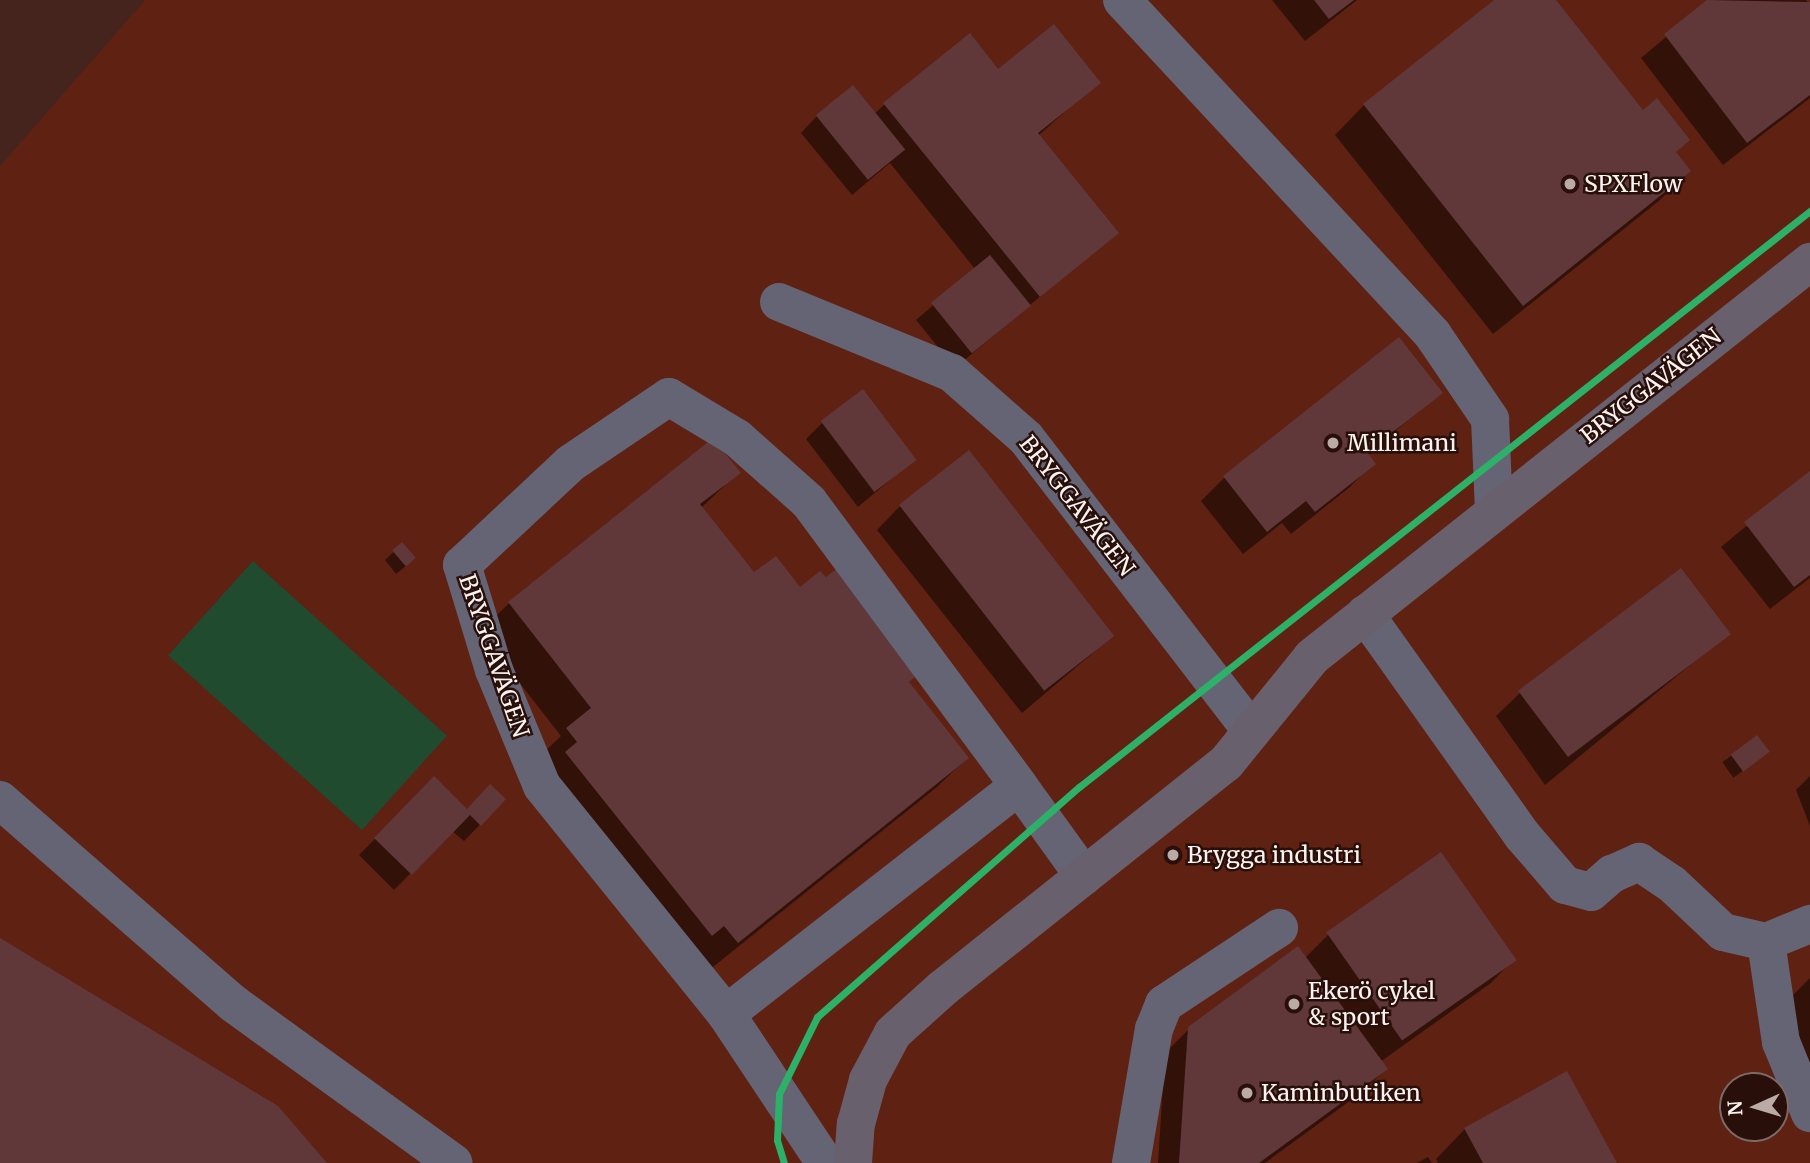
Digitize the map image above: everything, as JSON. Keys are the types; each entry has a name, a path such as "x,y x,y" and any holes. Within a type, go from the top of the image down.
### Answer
{"main road":[{"name":"BRYGGAVÄGEN","path":"853,1163 856,1124 868,1080 894,1033 943,988 1226,763 1312,656 1810,262"}],"lane":[{"path":"1122,0 1433,335 1490,419 1493,511"},
{"name":"BRYGGAVÄGEN","path":"779,302 952,373 1026,438 1252,731"},
{"name":"BRYGGAVÄGEN","path":"825,1163 726,1014 542,786 494,670 462,565 571,463 669,397 737,438 809,502 1084,876"},
{"path":"1365,614 1522,835 1565,885 1591,892 1612,874 1639,862 1672,884 1723,932 1766,942 1810,924"},
{"path":"726,1014 1019,786"},
{"path":"0,800 234,1004 454,1163"},
{"path":"1131,1163 1154,1029 1164,1004 1279,928"},
{"path":"1766,942 1781,1042 1810,1113"}],"shaded area":[{"path":"145,0 1810,0 1810,1163 0,1163 0,166"}],"green space":[{"path":"253,561 447,736 362,830 168,655"}],"building":[{"path":"1314,0 1354,0 1329,19"},
{"path":"1494,0 1556,0 1643,110 1657,98 1690,140 1676,152 1691,171 1523,306 1363,104"},
{"path":"1707,0 1810,2 1810,95 1747,143 1664,34"},
{"path":"1054,24 1101,83 1038,133 1119,233 1040,297 883,103 970,33 998,69"},
{"path":"853,85 905,150 868,180 816,115"},
{"path":"990,255 1031,306 972,353 931,303"},
{"path":"1399,337 1443,393 1367,452 1376,464 1315,512 1306,501 1267,532 1223,476"},
{"path":"863,389 917,460 874,492 821,421"},
{"path":"713,438 741,473 700,504 754,572 776,556 800,587 820,571 826,577 843,564 926,668 909,682 969,758 738,943 724,926 712,936 565,752 577,742 566,728 591,708 508,602"},
{"path":"969,450 1114,636 1044,691 899,505"},
{"path":"1810,471 1810,575 1794,587 1744,522"},
{"path":"402,542 416,558 406,566 392,551"},
{"path":"1681,568 1731,634 1568,757 1518,691"},
{"path":"1757,735 1770,752 1743,772 1731,755"},
{"path":"434,776 467,809 490,784 506,799 481,826 470,815 412,875 374,838"},
{"path":"1441,852 1517,960 1402,1040 1326,932"},
{"path":"0,938 278,1106 327,1163 0,1163"},
{"path":"1298,946 1388,1069 1259,1163 1179,1163 1188,1027"},
{"path":"1567,1071 1617,1163 1483,1163 1464,1128"}],"cycle path":[{"path":"784,1163 777,1140 779,1094 817,1017 1079,787 1810,211"}],"place":[{"name":"SPXFlow","path":"1570,184"},
{"name":"Millimani","path":"1333,443"},
{"name":"Brygga industri","path":"1173,855"},
{"name":"Ekerö cykel & sport","path":"1294,1004"},
{"name":"Kaminbutiken","path":"1247,1093"}]}
